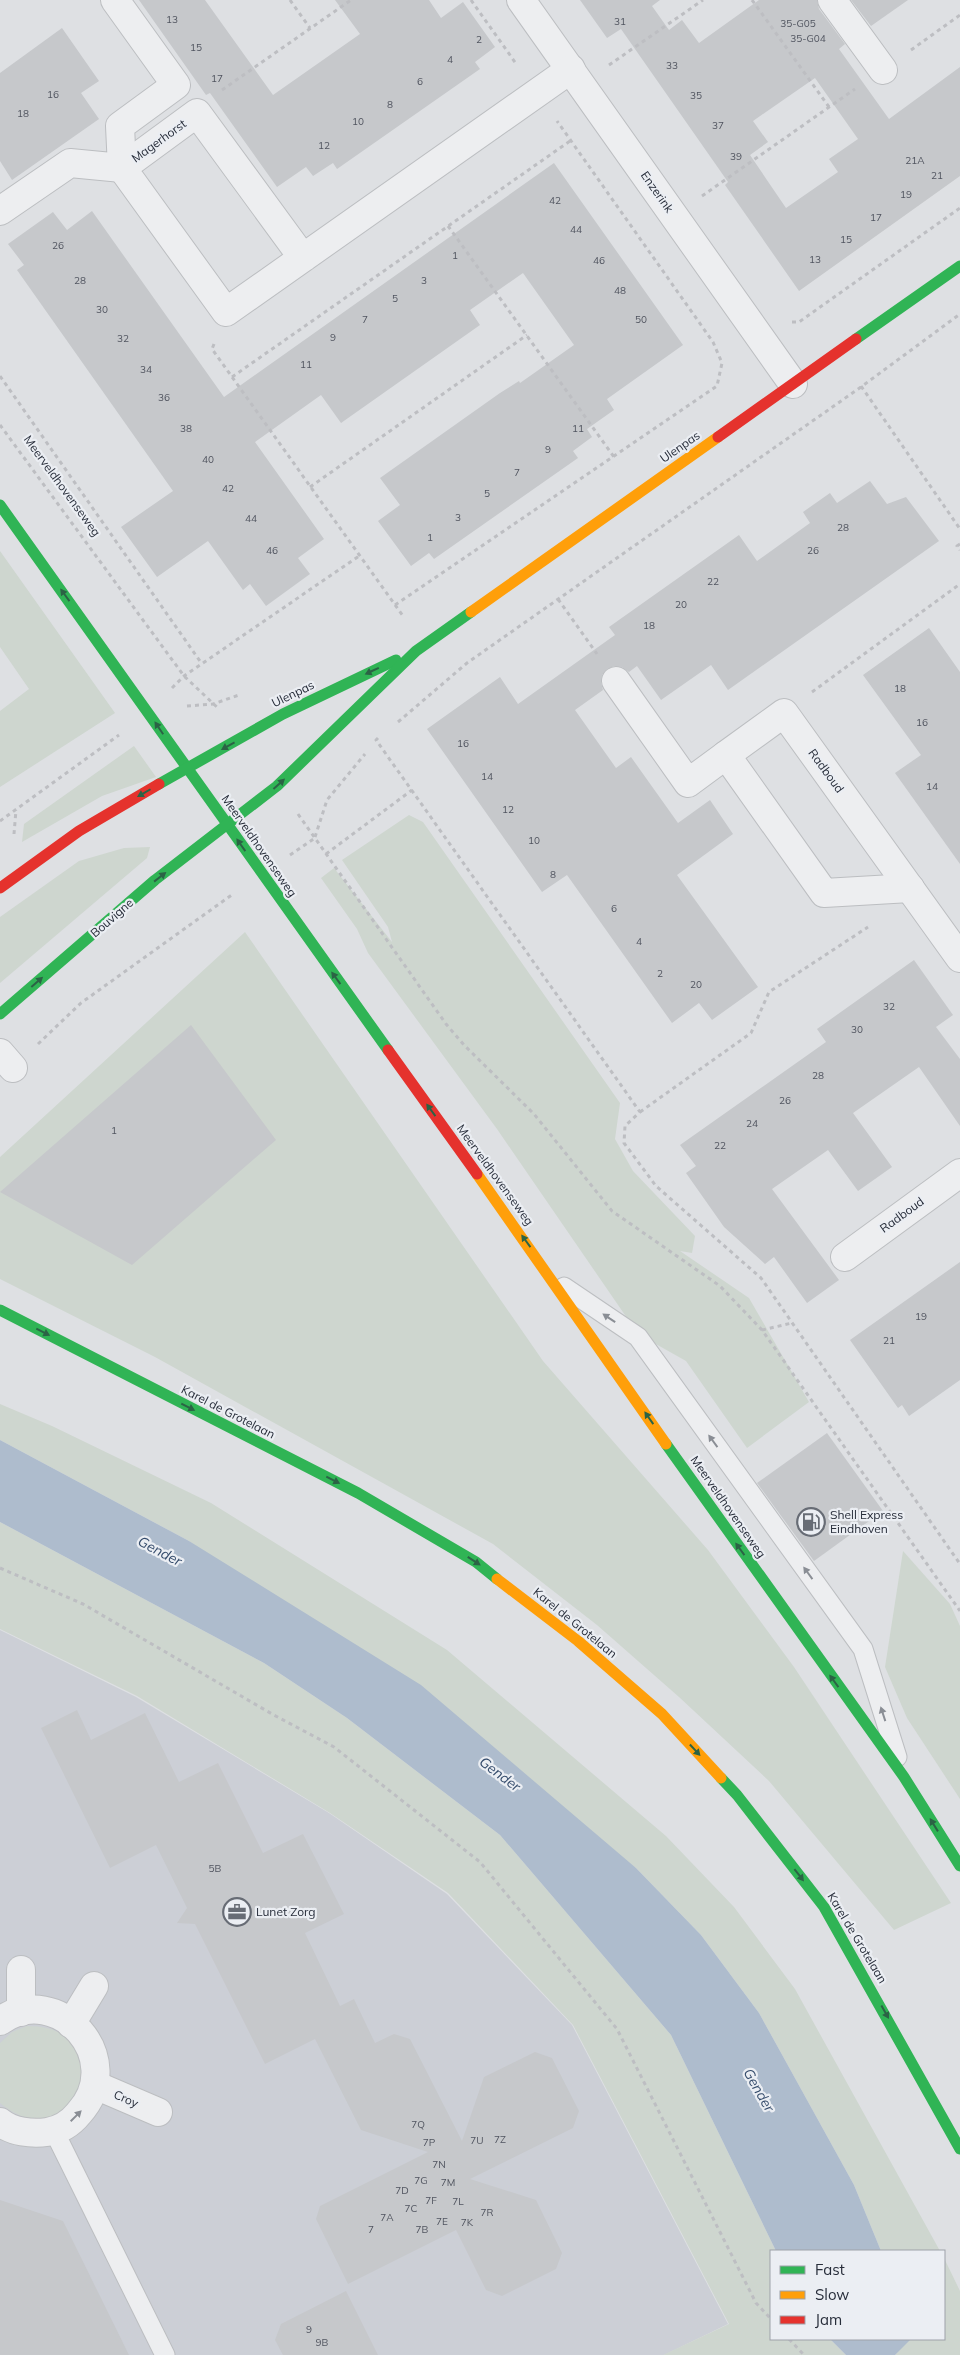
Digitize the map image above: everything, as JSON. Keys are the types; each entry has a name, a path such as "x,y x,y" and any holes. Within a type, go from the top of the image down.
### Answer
{"main road":[{"name":"Ulenpas","path":"227,825 277,786 420,648 960,266"},
{"name":"Meerveldhovenseweg","path":"0,505 554,1281 716,1516 904,1777 960,1866"},
{"name":"Ulenpas","path":"186,768 283,714 420,648"},
{"path":"0,888 79,831 186,768"},
{"name":"Bouvigne","path":"0,1014 155,880 227,825"},
{"name":"Karel de Grotelaan","path":"0,1310 358,1493 476,1562 578,1641 662,1714 737,1795 824,1907 919,2072 960,2149"}],"street":[{"path":"0,211 70,163 122,168 120,126 176,85 115,0"},
{"name":"Enzerink","path":"521,0 793,384"},
{"path":"832,0 883,70"},
{"path":"226,312 537,93 576,77"},
{"name":"Magerhorst","path":"226,312 122,168 197,113 303,258"},
{"path":"616,681 688,783 784,713"},
{"name":"Radboud","path":"784,713 960,958"},
{"path":"726,755 824,893 912,892"},
{"name":"Radboud","path":"845,1257 960,1172"},
{"path":"0,2122 5,2126 33,2134 54,2131 73,2121 87,2105 95,2085 96,2064 93,2050 82,2031 64,2017 43,2011 11,2017 22,1970"},
{"path":"71,2024 94,1986"},
{"name":"Croy","path":"95,2085 158,2112"}],"lane":[{"path":"554,1281 638,1337 863,1649 904,1777"},
{"path":"54,2131 164,2355"}],"path":[{"path":"290,0 310,28"},
{"path":"197,113 198,106 351,0"},
{"path":"395,605 717,386 722,363 713,342 471,0"},
{"path":"576,77 704,0"},
{"path":"752,0 829,108"},
{"path":"701,196 960,15"},
{"path":"232,377 570,141"},
{"path":"786,321 799,322 960,208"},
{"path":"448,226 614,457"},
{"path":"226,312 212,349 395,605 420,648"},
{"path":"392,727 468,663 861,387 960,314"},
{"path":"310,487 527,335"},
{"path":"838,352 960,529"},
{"path":"0,376 202,664"},
{"name":"Meerveldhovenseweg","path":"0,425 184,676 213,704 185,706 149,713"},
{"path":"960,544 957,546 960,550"},
{"path":"0,821 149,713 184,676 359,556"},
{"path":"535,566 616,681"},
{"path":"784,713 960,584"},
{"path":"384,733 376,740 640,1112"},
{"path":"326,854 412,790"},
{"path":"6,1060 81,1003 315,838 446,1024 464,1045 534,1114 612,1211 720,1286 762,1330 960,1610"},
{"path":"912,892 769,992 751,1033 640,1112 625,1126 624,1143 656,1186 761,1278 960,1564"},
{"path":"762,1330 792,1323"},
{"path":"0,1568 83,1604 272,1714 334,1747 480,1862 617,2029 756,2303 770,2318"},
{"path":"790,2340 804,2355"}],"shaded area":[{"path":"0,551 115,713 0,787 0,711 29,689 0,647"},
{"path":"134,746 156,777 102,796 22,842 24,824"},
{"path":"409,815 423,822 620,1103 615,1139 633,1171 695,1236 692,1253 680,1251 749,1298 809,1402 747,1448 686,1361 638,1334 497,1129 368,953 357,929 321,878 334,868 392,942 388,927 342,860"},
{"path":"150,847 147,858 0,983 0,917 79,861 124,848"},
{"path":"245,932 543,1361 708,1550 794,1667 951,1903 894,1930 769,1781 679,1697 597,1625 493,1544 155,1357 0,1279 0,1157"},
{"path":"0,1404 52,1426 211,1503 447,1650 666,1836 734,1907 795,1989 939,2250 881,2250 854,2185 759,2013 701,1935 636,1868 189,1541 0,1440"},
{"path":"0,1522 264,1663 347,1718 500,1835 671,2035 776,2250 770,2250 770,2340 831,2340 846,2355 663,2355 729,2324 573,2025 448,1893 330,1813 137,1696 0,1629"},
{"path":"903,1551 950,1604 960,1626 960,1799 907,1718 885,1667"},
{"path":"0,1630 136,1697 329,1813 447,1894 572,2025 728,2324 664,2355 0,2355"},
{"path":"27,2026 57,2032 75,2046 82,2067 79,2088 68,2106 50,2117 27,2118 0,2103 0,2043 12,2032"},
{"path":"945,2260 960,2291 960,2355 895,2355 908,2340 945,2340"}],"water":[{"name":"Gender","path":"0,1440 189,1541 421,1685 636,1868 701,1935 759,2013 854,2185 881,2250 776,2250 671,2035 500,1835 347,1718 264,1663 0,1522"},
{"path":"831,2340 910,2340 895,2355 846,2355"}],"building":[{"path":"139,0 205,0 273,95 360,34 335,0 429,0 441,18 463,2 495,47 475,62 480,69 337,169 333,163 313,176 306,167 277,187 210,93 206,95"},
{"path":"580,0 660,0 652,6 669,30 682,20 699,43 759,0 817,0 819,9 845,44 839,49 889,119 960,67 960,176 799,291 725,185 728,182 621,29 607,38","holes":["815,78 858,139 829,159 838,172 786,208 750,155 768,142 753,121"]},
{"path":"851,0 908,0 871,26"},
{"path":"62,28 99,81 81,93 99,119 12,180 0,161 0,73"},
{"path":"554,163 683,345 607,399 614,410 587,429 592,437 573,451 578,458 434,559 429,553 411,566 378,521 400,505 380,478 500,393 519,381 520,383 574,345 523,273 470,310 480,325 341,423 321,395 255,442 324,539 298,558 310,574 266,606 250,584 243,590 208,541 157,577 121,527 173,491 17,270 24,265 8,244 53,212 67,230 92,211 224,397"},
{"path":"870,481 887,504 906,497 939,541 728,690 711,665 661,700 637,666 629,672 622,667 614,666 607,669 602,675 601,683 603,690 575,710 616,768 631,757 678,823 710,800 733,834 677,875 758,987 712,1020 699,1003 672,1023 567,875 542,892 427,729 500,677 518,704 615,635 609,627 739,535 757,561 810,523 803,512 830,493 837,503"},
{"path":"929,628 960,672 960,864 895,773 921,755 863,675"},
{"path":"914,960 953,1015 936,1027 960,1059 960,1126 919,1067 853,1113 892,1167 858,1191 828,1150 772,1189 839,1280 807,1303 774,1257 765,1264 724,1227 686,1173 696,1166 680,1145 826,1042 817,1029"},
{"path":"191,1025 276,1140 132,1265 0,1192"},
{"path":"960,1262 960,1380 909,1416 902,1405 898,1408 850,1340"},
{"path":"827,1433 883,1511 814,1561 757,1483"},
{"path":"77,1710 91,1740 145,1713 179,1782 218,1763 263,1853 303,1834 344,1914 305,1933 340,2006 354,1999 375,2043 394,2034 410,2039 462,2141 484,2077 535,2052 552,2058 579,2111 573,2128 470,2179 536,2200 562,2253 556,2269 502,2296 486,2290 456,2230 348,2284 316,2219 320,2206 428,2152 361,2130 315,2039 265,2064 195,1924 177,1923 187,1908 156,1845 110,1868 41,1728"},
{"path":"0,2200 63,2221 129,2355 0,2355"},
{"path":"346,2291 378,2355 283,2355 275,2340 281,2324"}],"traffic: fast":[{"path":"856,339 960,266"},
{"path":"0,505 388,1050"},
{"path":"0,1014 155,880 277,786 416,651 471,612"},
{"path":"159,784 283,714 396,660"},
{"path":"0,1310 358,1493 476,1562 497,1579"},
{"path":"666,1444 904,1777 960,1866"},
{"path":"721,1778 737,1795 824,1907 960,2149"}],"traffic: slow":[{"path":"471,612 718,437"},
{"path":"477,1174 666,1444"},
{"path":"497,1579 578,1641 662,1714 721,1778"}],"traffic: jam":[{"path":"718,437 856,339"},
{"path":"0,888 79,831 159,784"},
{"path":"388,1050 477,1174"}],"place":[{"name":"Shell Express Eindhoven","path":"811,1522"},
{"name":"Lunet Zorg","path":"237,1912"}]}
